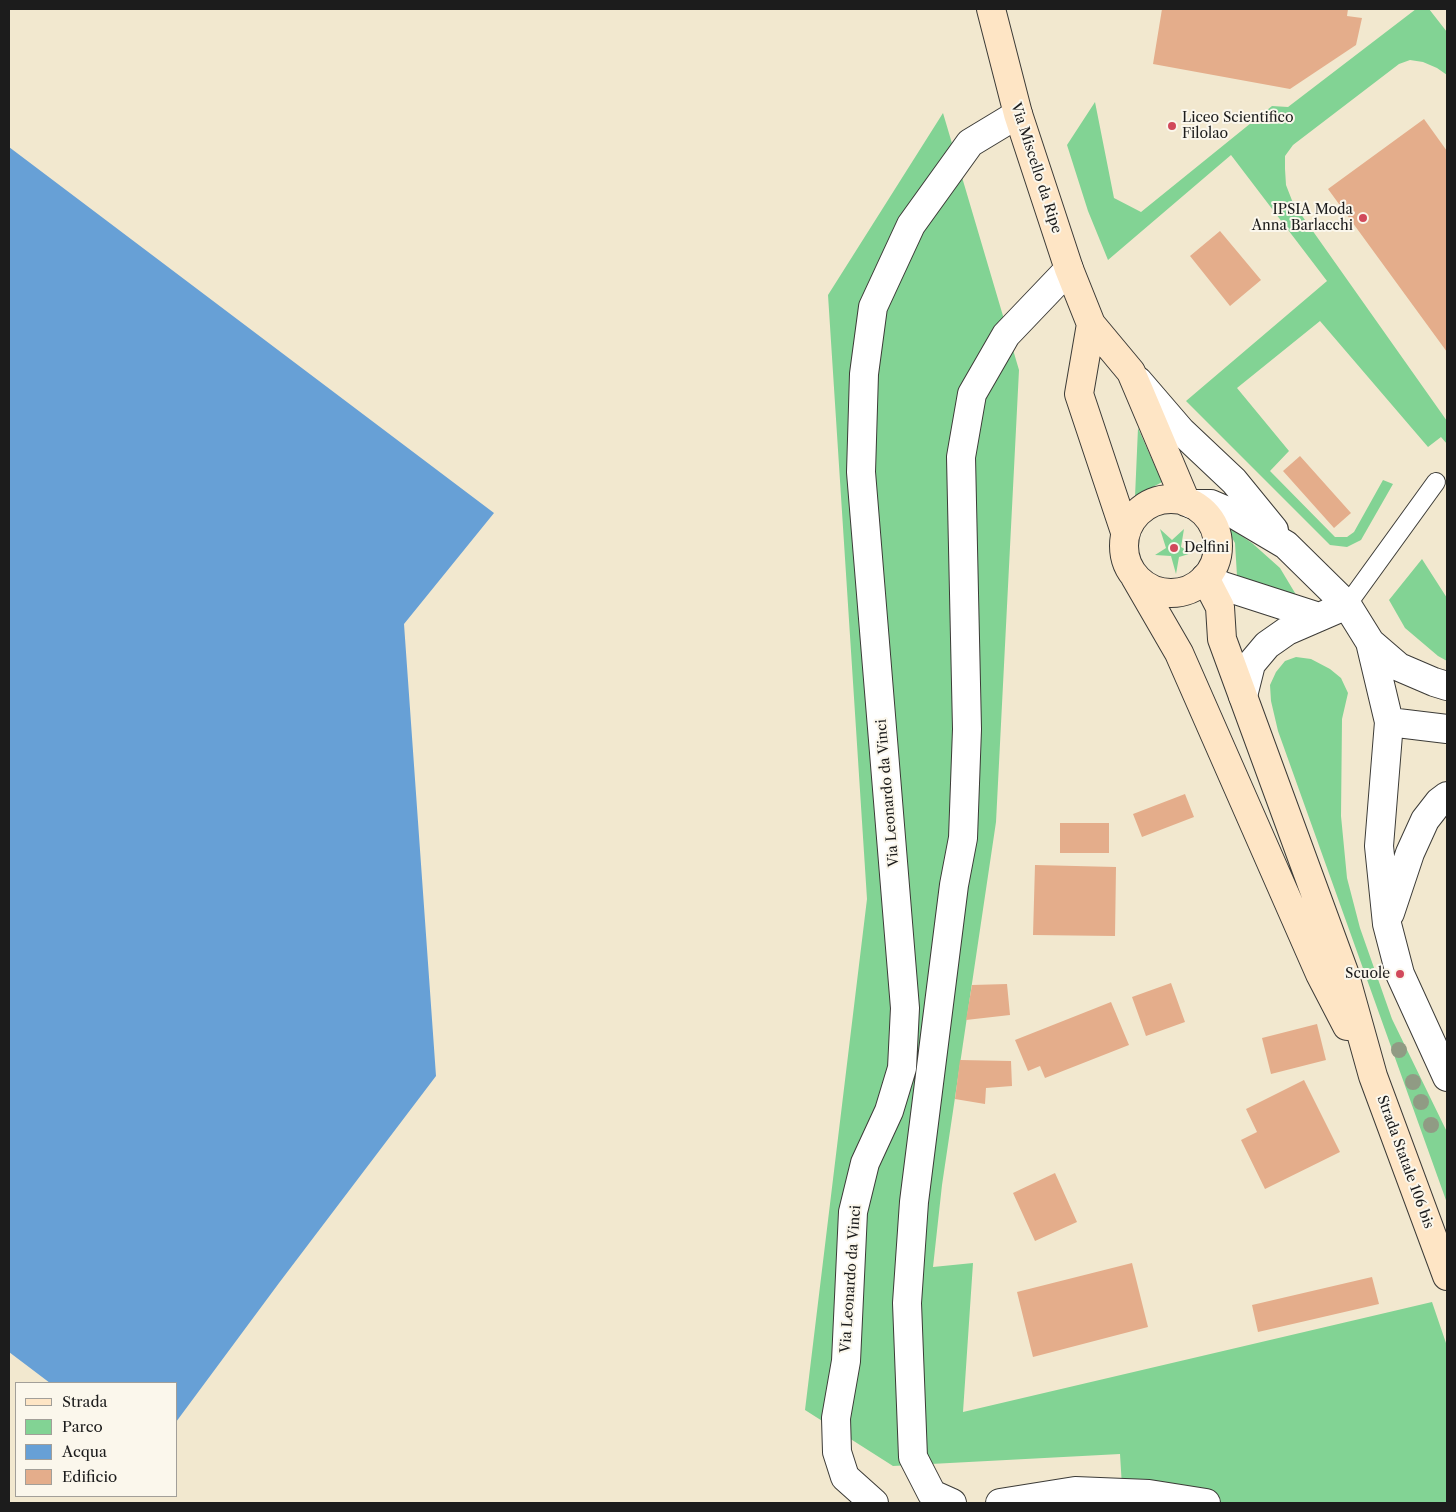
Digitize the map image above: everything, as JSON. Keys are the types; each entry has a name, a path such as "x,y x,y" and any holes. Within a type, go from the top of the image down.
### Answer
{"main road":[{"name":"Via Miscello da Ripe","path":"991,9 1018,114 1069,269 1091,324"},
{"path":"1091,324 1130,372 1189,503"},
{"path":"1091,324 1079,394 1125,532 1124,556 1134,577 1179,653 1320,974 1373,1076"},
{"path":"1125,532 1135,515 1144,506 1165,499 1177,499 1189,503 1204,513 1215,531 1218,547 1216,558 1205,578 1197,586 1174,594 1163,593 1147,587 1134,577"},
{"path":"1205,578 1220,607 1222,639 1344,972 1373,1076"},
{"name":"Strada Statale 106 bis","path":"1373,1076 1447,1276"}],"street":[{"name":"Via Leonardo da Vinci","path":"874,1503 845,1477 837,1452 836,1418 846,1361 853,1212 865,1163 890,1110 902,1068 905,1008 861,472 864,374 873,307 911,225 970,143 1018,114"},
{"path":"952,1503 932,1494 913,1457 907,1303 914,1202 954,885 963,838 967,729 961,457 972,394 1006,335 1069,269"},
{"path":"1130,372 1180,431 1234,481 1286,545 1347,605 1370,642 1399,667 1447,686"},
{"path":"1189,503 1211,504 1232,513 1286,545"},
{"path":"1205,578 1222,586 1319,617"},
{"path":"1243,696 1251,664 1267,645 1287,630 1347,605"},
{"path":"1370,642 1389,722 1379,846 1386,924 1400,974 1447,1077"},
{"path":"1389,722 1447,729"},
{"path":"1386,924 1410,853 1425,820 1439,802 1447,796"},
{"path":"1000,1503 1075,1491 1149,1494 1206,1503"}],"lane":[{"path":"1347,605 1436,482"}],"green space":[{"path":"1416,9 1429,9 1447,32 1447,75 1423,62 1410,60 1399,64 1293,145 1285,156 1286,185 1293,203 1447,421 1447,444 1441,437 1428,447 1320,321 1237,388 1289,451 1270,471 1335,537 1347,537 1354,532 1383,480 1393,484 1361,540 1347,547 1330,545 1186,401 1327,281 1231,155 1108,260 1088,211 1067,145 1095,102 1114,198 1141,212 1272,106 1288,107"},
{"path":"943,113 1019,370 996,822 942,1185 933,1267 973,1263 963,1412 1432,1302 1447,1346 1447,1503 1123,1503 1120,1454 893,1466 805,1410 867,899 828,295"},
{"path":"1138,428 1162,482 1135,497"},
{"path":"1225,525 1252,543 1280,568 1298,598 1237,576 1235,543"},
{"path":"1160,529 1172,540 1184,529 1181,547 1192,553 1179,557 1176,574 1171,556 1155,555 1166,548"},
{"path":"1422,559 1447,598 1447,661 1438,656 1405,628 1389,600"},
{"path":"1296,657 1311,659 1330,669 1341,678 1348,693 1342,719 1341,816 1347,878 1360,928 1392,1019 1447,1132 1447,1203 1278,731 1271,701 1270,685 1276,672 1285,661"}],"water":[{"path":"9,147 494,513 404,624 436,1076 178,1419 178,1382 49,1382 9,1352"}],"building":[{"path":"1162,9 1348,9 1347,16 1362,18 1356,45 1290,89 1153,64"},
{"path":"1424,119 1447,151 1447,352 1328,189"},
{"path":"1220,231 1261,280 1230,306 1190,256"},
{"path":"1300,456 1351,513 1334,528 1283,471"},
{"path":"1185,794 1194,817 1142,837 1133,814"},
{"path":"1060,823 1109,823 1109,853 1060,853"},
{"path":"1035,865 1116,867 1115,936 1033,935"},
{"path":"1171,983 1185,1022 1146,1036 1132,997"},
{"path":"1007,984 1010,1015 966,1020 972,985"},
{"path":"1111,1002 1129,1045 1045,1078 1040,1066 1028,1071 1015,1040"},
{"path":"1317,1024 1326,1060 1271,1074 1262,1038"},
{"path":"960,1060 1011,1061 1012,1086 986,1088 985,1104 955,1099"},
{"path":"1304,1080 1340,1152 1265,1189 1241,1140 1257,1132 1246,1109"},
{"path":"1055,1173 1077,1222 1035,1241 1013,1193"},
{"path":"1132,1263 1148,1327 1033,1357 1017,1292"},
{"path":"1372,1277 1379,1304 1258,1332 1252,1305"}],"place":[{"name":"Liceo Scientifico Filolao","path":"1172,126"},
{"name":"IPSIA Moda Anna Barlacchi","path":"1363,218"},
{"name":"Delfini","path":"1174,548"},
{"name":"Scuole","path":"1400,974"}]}
